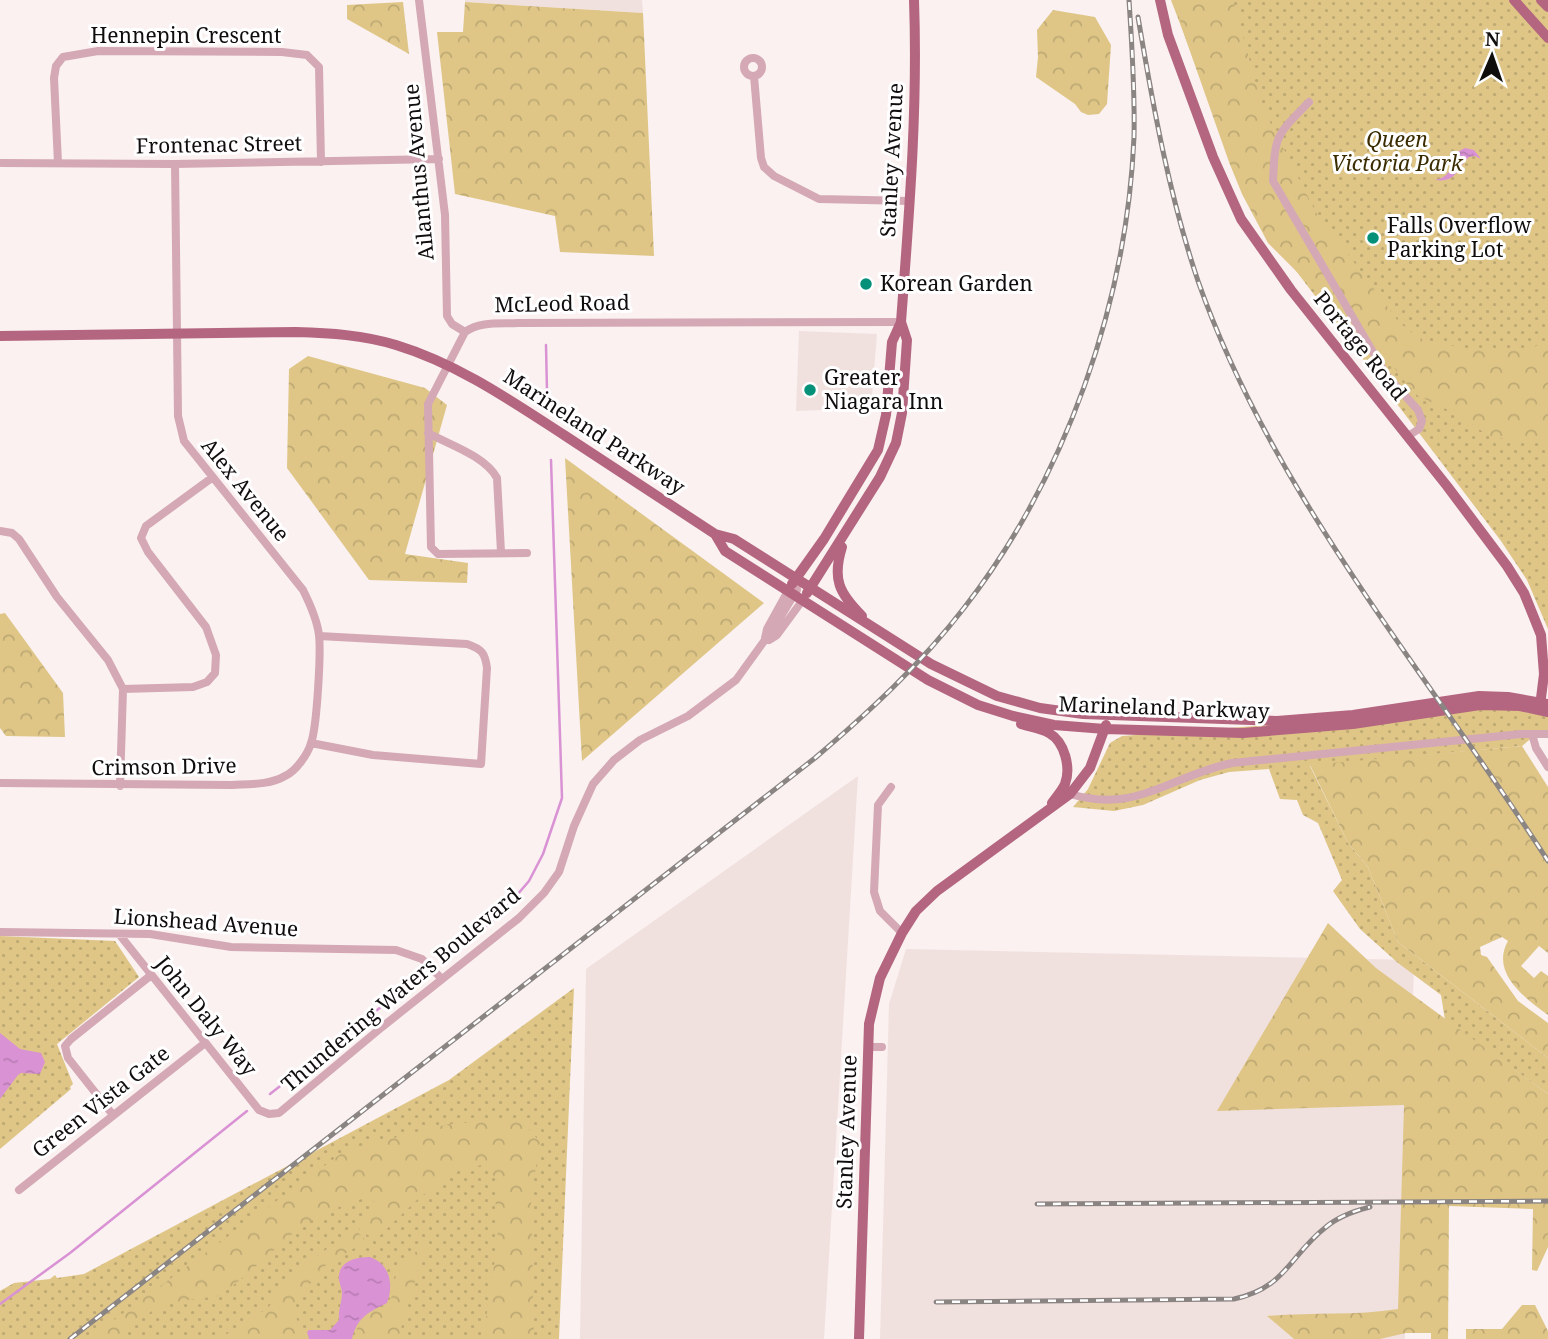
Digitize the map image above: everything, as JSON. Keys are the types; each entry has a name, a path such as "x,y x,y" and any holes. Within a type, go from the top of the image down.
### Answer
{"main road":[{"name":"Stanley Avenue","path":"794,596 796,579 824,539 878,450 887,415 892,342 901,322 910,201 917,83 914,0"},
{"name":"Portage Road","path":"1160,0 1168,35 1213,157 1241,219 1291,290 1408,436 1515,577 1535,618 1543,657 1544,707"},
{"path":"1514,0 1548,38"},
{"path":"1541,0 1548,7"},
{"name":"Stanley Avenue","path":"794,596 810,588 880,477 896,443 902,413 907,340 901,322"},
{"path":"0,336 178,332 336,333 397,345 450,365"},
{"name":"Marineland Parkway","path":"450,365 496,390 715,534 734,539 951,676 997,696 1060,712 1289,720 1353,715 1466,697 1494,696 1544,707"},
{"name":"Marineland Parkway","path":"715,534 725,551 928,680 978,705 1054,725 1105,730 1260,732 1353,724 1468,706 1544,707"},
{"path":"845,535 838,561 839,586 853,607 877,630"},
{"path":"1487,540 1510,561 1529,590 1541,615 1548,640"},
{"path":"928,680 962,702 994,717 1049,733 1059,743 1067,760 1067,775 1064,786 1043,815"},
{"name":"Stanley Avenue","path":"859,1339 869,1024 880,978 916,911 937,891 1070,794 1090,768 1105,730 1106,715"}],"street":[{"name":"Ailanthus Avenue","path":"419,0 445,215 447,316 452,324 465,332"},
{"name":"Hennepin Crescent","path":"58,163 54,78 56,66 68,55 99,51 282,52 307,55 318,67 321,162"},
{"path":"754,76 761,158 764,167 774,176 819,199 910,201"},
{"path":"1309,102 1281,131 1275,145 1273,181 1387,376 1418,410 1422,421 1419,429 1408,436"},
{"name":"Frontenac Street","path":"0,163 175,164 439,159"},
{"name":"Alex Avenue","path":"175,164 178,416 184,441 303,590 312,608 319,636 312,743"},
{"name":"McLeod Road","path":"465,332 477,326 497,324 901,322"},
{"path":"465,332 428,404 431,547 438,554 527,553"},
{"path":"428,433 482,462 497,478 501,552"},
{"path":"122,689 193,687 207,682 215,673 216,654 206,627 148,552 141,538 146,526 213,477"},
{"path":"0,531 12,533 28,549 57,597 108,660 122,689 120,786"},
{"name":"Thundering Waters Boulevard","path":"764,644 767,629 794,596"},
{"name":"Thundering Waters Boulevard","path":"271,1114 284,1110 519,918 544,893 559,872 579,814 593,784 614,760 640,740 688,716 736,680 764,644 777,635 794,596"},
{"path":"312,743 373,755 481,764 487,668 485,655 480,649 467,644 319,636"},
{"path":"1532,734 1536,748 1548,766"},
{"path":"1070,794 1093,799 1128,800 1146,795 1191,774 1232,763 1548,734"},
{"name":"Crimson Drive","path":"0,783 120,786 269,782 285,777 296,768 312,743"},
{"path":"891,787 878,805 874,892 880,911 902,933"},
{"name":"Lionshead Avenue","path":"0,932 167,935 230,947 396,950 422,960 442,979"},
{"name":"John Daly Way","path":"119,934 260,1110 271,1114"},
{"path":"113,1115 68,1058 65,1046 150,976"},
{"name":"Green Vista Gate","path":"19,1190 205,1042"},
{"path":"869,1046 882,1046"}],"shaded area":[{"path":"642,0 643,13 465,2"},
{"path":"799,331 877,334 871,408 796,411"},
{"path":"858,776 824,1339 580,1339 586,969"},
{"path":"906,949 1414,960 1405,1339 880,1339 889,1004"}],"green space":[{"name":"Queen Victoria Park","path":"1171,0 1548,0 1548,629 1527,580 1501,541 1262,226 1221,132"},
{"path":"1174,0 1233,0 1262,106 1311,203 1323,225 1398,321 1416,336 1429,342 1491,352 1531,349 1548,339 1548,441 1492,438 1457,414 1418,396 1399,375 1390,360 1374,349 1362,346 1325,300 1268,243 1242,194 1229,162"},
{"path":"403,2 409,54 347,19 347,5"},
{"path":"465,2 643,13 654,256 560,252 555,216 455,194 437,32 463,32"},
{"path":"1053,10 1095,17 1111,45 1107,104 1099,114 1088,115 1081,112 1075,104 1036,77 1037,30"},
{"path":"308,356 425,388 447,405 405,554 468,563 467,583 369,580 287,468 289,369"},
{"path":"565,458 764,603 582,761"},
{"path":"5,613 63,693 65,737 6,736 0,728 0,614"},
{"path":"1482,709 1514,710 1548,716 1548,733 1540,731 1522,746 1310,766 1348,843 1368,867 1398,942 1548,1058 1548,1094 1445,1020 1441,995 1398,963 1360,929 1333,891 1342,880 1318,823 1303,815 1297,800 1280,799 1269,769 1229,772 1200,780 1143,805 1114,811 1073,807 1088,789 1110,743 1122,736"},
{"path":"1522,746 1548,787 1548,953 1539,946 1521,966 1534,978 1541,971 1548,976 1548,1015 1520,993 1507,974 1503,964 1508,941 1502,937 1480,947 1481,955 1487,957 1518,1001 1548,1023 1548,1058 1398,942 1368,867 1348,843 1310,765"},
{"path":"1328,923 1376,968 1548,1094 1548,1247 1537,1271 1532,1270 1533,1209 1449,1206 1448,1339 1431,1339 1431,1333 1406,1333 1380,1339 1294,1339 1267,1316 1398,1309 1404,1105 1217,1111"},
{"path":"0,936 115,941 139,977 57,1044 73,1084 71,1089 0,1149"},
{"path":"574,988 559,1339 0,1339 0,1291 14,1283 50,1279 55,1275 57,1278 84,1274 449,1080"},
{"path":"520,1119 540,1142 531,1198 534,1339 483,1339 498,1239 495,1208 499,1181 483,1165 462,1168 420,1197 375,1240 358,1228 374,1202 370,1196 331,1210 300,1227 219,1296 180,1301 153,1310 115,1339 88,1339 346,1150 449,1124"},
{"path":"355,1229 366,1241 323,1267 291,1309 308,1339 219,1339 268,1308 293,1273"},
{"path":"423,1243 429,1245 418,1271 398,1339 354,1339 363,1320 390,1304 396,1275"},
{"path":"1522,1305 1535,1305 1548,1331 1548,1339 1466,1339 1466,1329 1502,1329"}],"water":[{"path":"1465,148 1474,150 1481,159 1469,157 1452,177 1435,180 1447,174 1455,153"},
{"path":"0,1033 20,1049 41,1053 45,1062 40,1074 18,1075 0,1099"},
{"path":"370,1257 382,1265 389,1276 387,1303 361,1320 352,1339 309,1339 309,1330 330,1330 339,1320 342,1292 340,1270 355,1259"}],"waterway":[{"path":"546,345 547,392"},
{"path":"444,959 499,916 529,881 543,854 562,798 551,460"},
{"path":"270,1094 423,974"},
{"path":"0,1304 70,1253 247,1111"}],"railway":[{"path":"70,1339 815,758 894,687 964,608 1000,557 1033,502 1061,445 1085,385 1104,324 1119,262 1129,199 1134,137 1129,0"},
{"path":"1138,17 1178,216 1198,281 1230,360 1267,435 1310,509 1548,861"},
{"path":"1037,1204 1548,1201"},
{"path":"936,1302 1234,1299 1251,1294 1276,1279 1331,1223 1347,1214 1370,1207"}],"place":[{"name":"Falls Overflow Parking Lot","path":"1373,238"},
{"name":"Korean Garden","path":"866,284"},
{"name":"Greater Niagara Inn","path":"810,390"}]}
